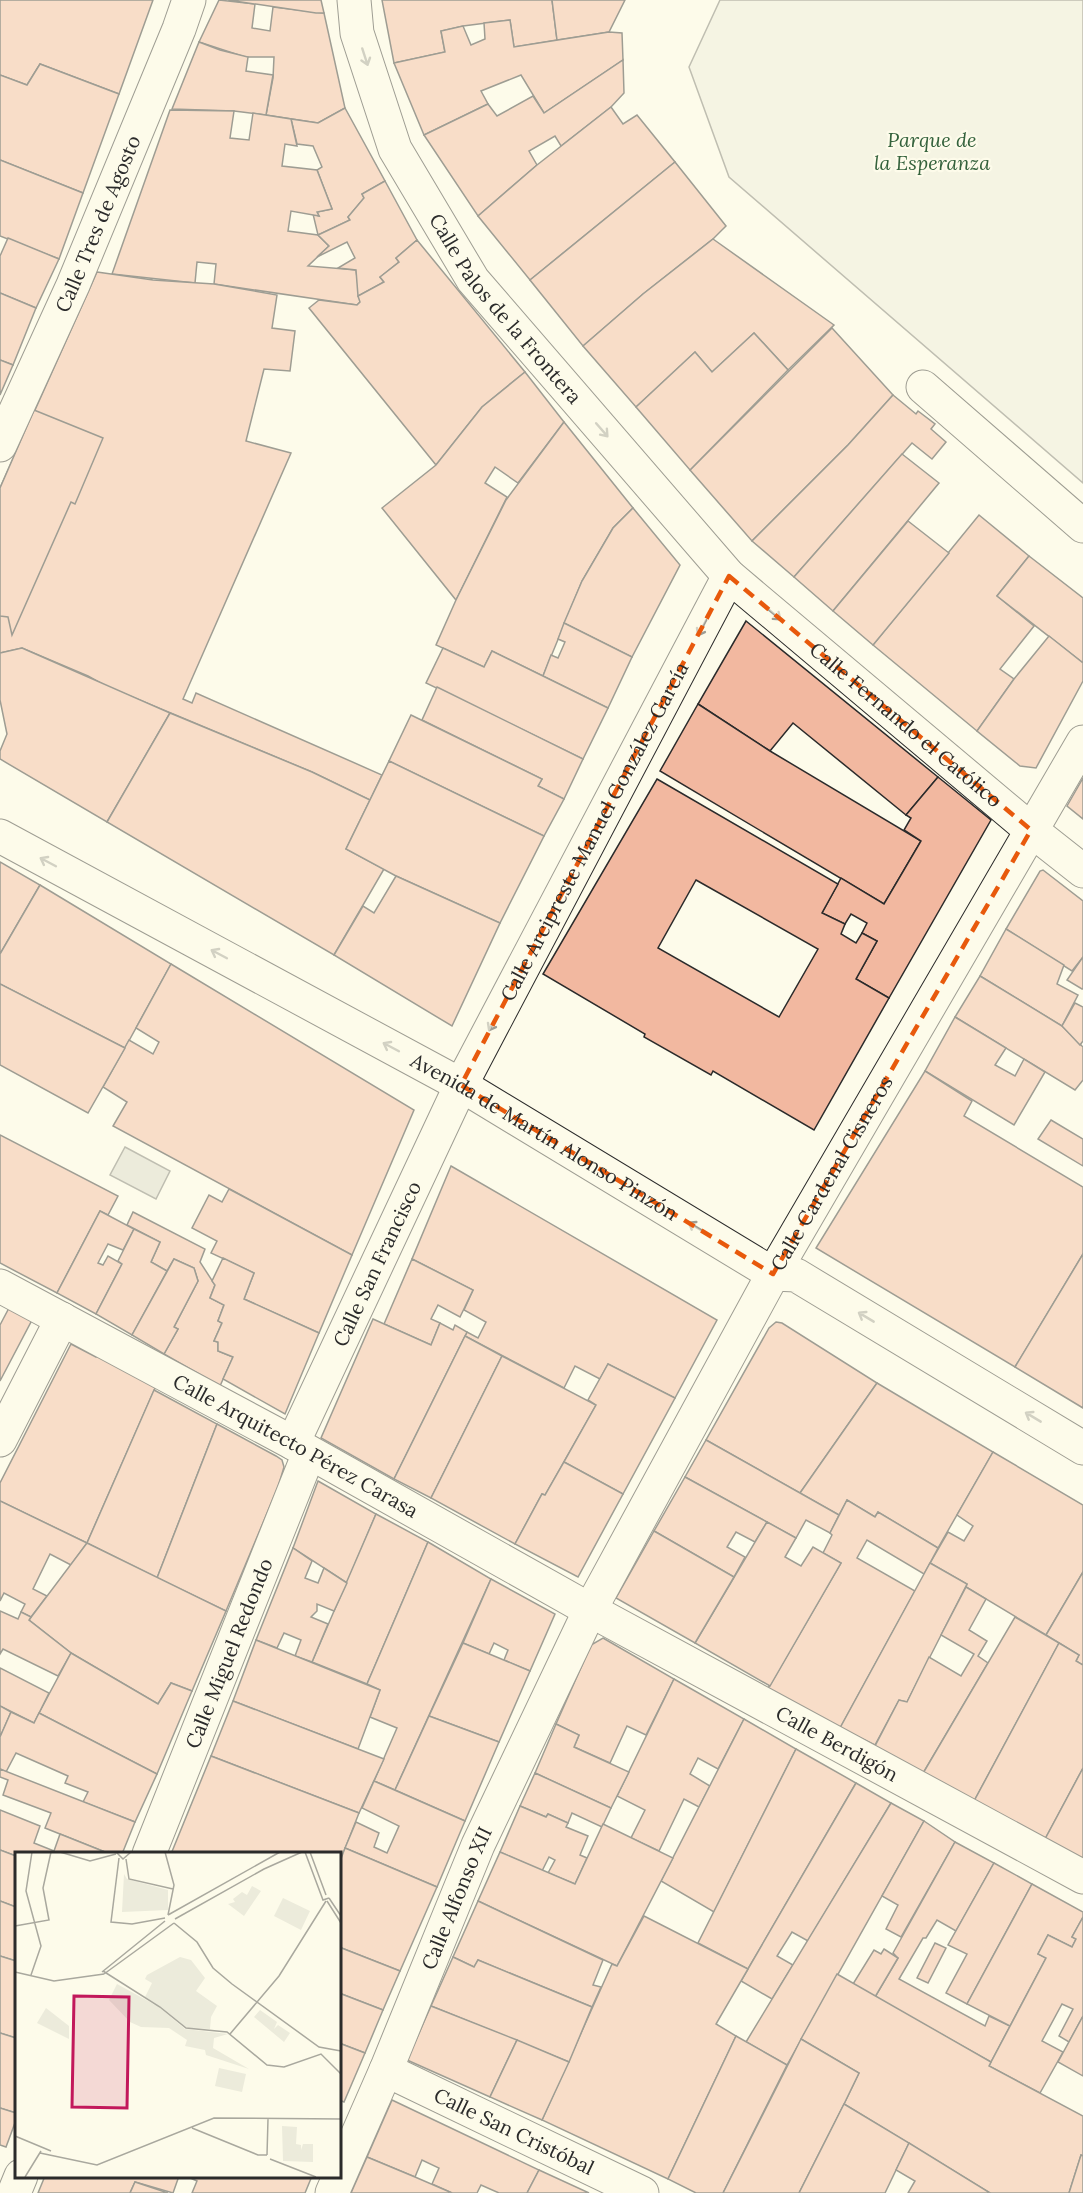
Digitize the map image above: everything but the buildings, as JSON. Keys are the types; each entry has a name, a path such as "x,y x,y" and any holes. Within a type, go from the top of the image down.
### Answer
{"street":[{"name":"Calle Tres de Agosto","path":"0,445 73,285 189,0"},
{"name":"Calle Palos de la Frontera","path":"354,0 357,33 395,149 473,280 729,576"},
{"path":"923,387 1083,526"},
{"name":"Calle Fernando el Católico","path":"729,576 1083,871"},
{"name":"Calle Arcipreste Manuel González García","path":"461,1085 729,576"},
{"name":"Calle Cardenal Cisneros","path":"590,1610 773,1274 1083,742"},
{"name":"Avenida de Martín Alonso Pinzón","path":"0,836 461,1085 773,1274 796,1275 1083,1448"},
{"name":"Calle San Francisco","path":"301,1448 461,1085"},
{"name":"Calle Arquitecto Pérez Carasa","path":"0,1286 301,1448 590,1610"},
{"path":"0,1440 62,1319"},
{"name":"Calle Miguel Redondo","path":"150,1852 301,1448"},
{"name":"Calle Berdigón","path":"590,1610 1083,1877"},
{"name":"Calle Alfonso XII","path":"340,2175 386,2070 478,1845 590,1610"},
{"name":"Calle San Cristóbal","path":"386,2070 642,2193"},
{"path":"14,2193 20,2178"},
{"name":"Calle Alfonso XII","path":"332,2193 339,2178"}],"highlighted area":[{"path":"729,576 1031,830 773,1274 461,1085"}],"green space":[{"name":"Parque de la Esperanza","path":"720,0 1083,0 1083,483 729,177 689,67"}],"shaded area":[{"path":"125,1147 170,1171 156,1199 110,1175"}]}
